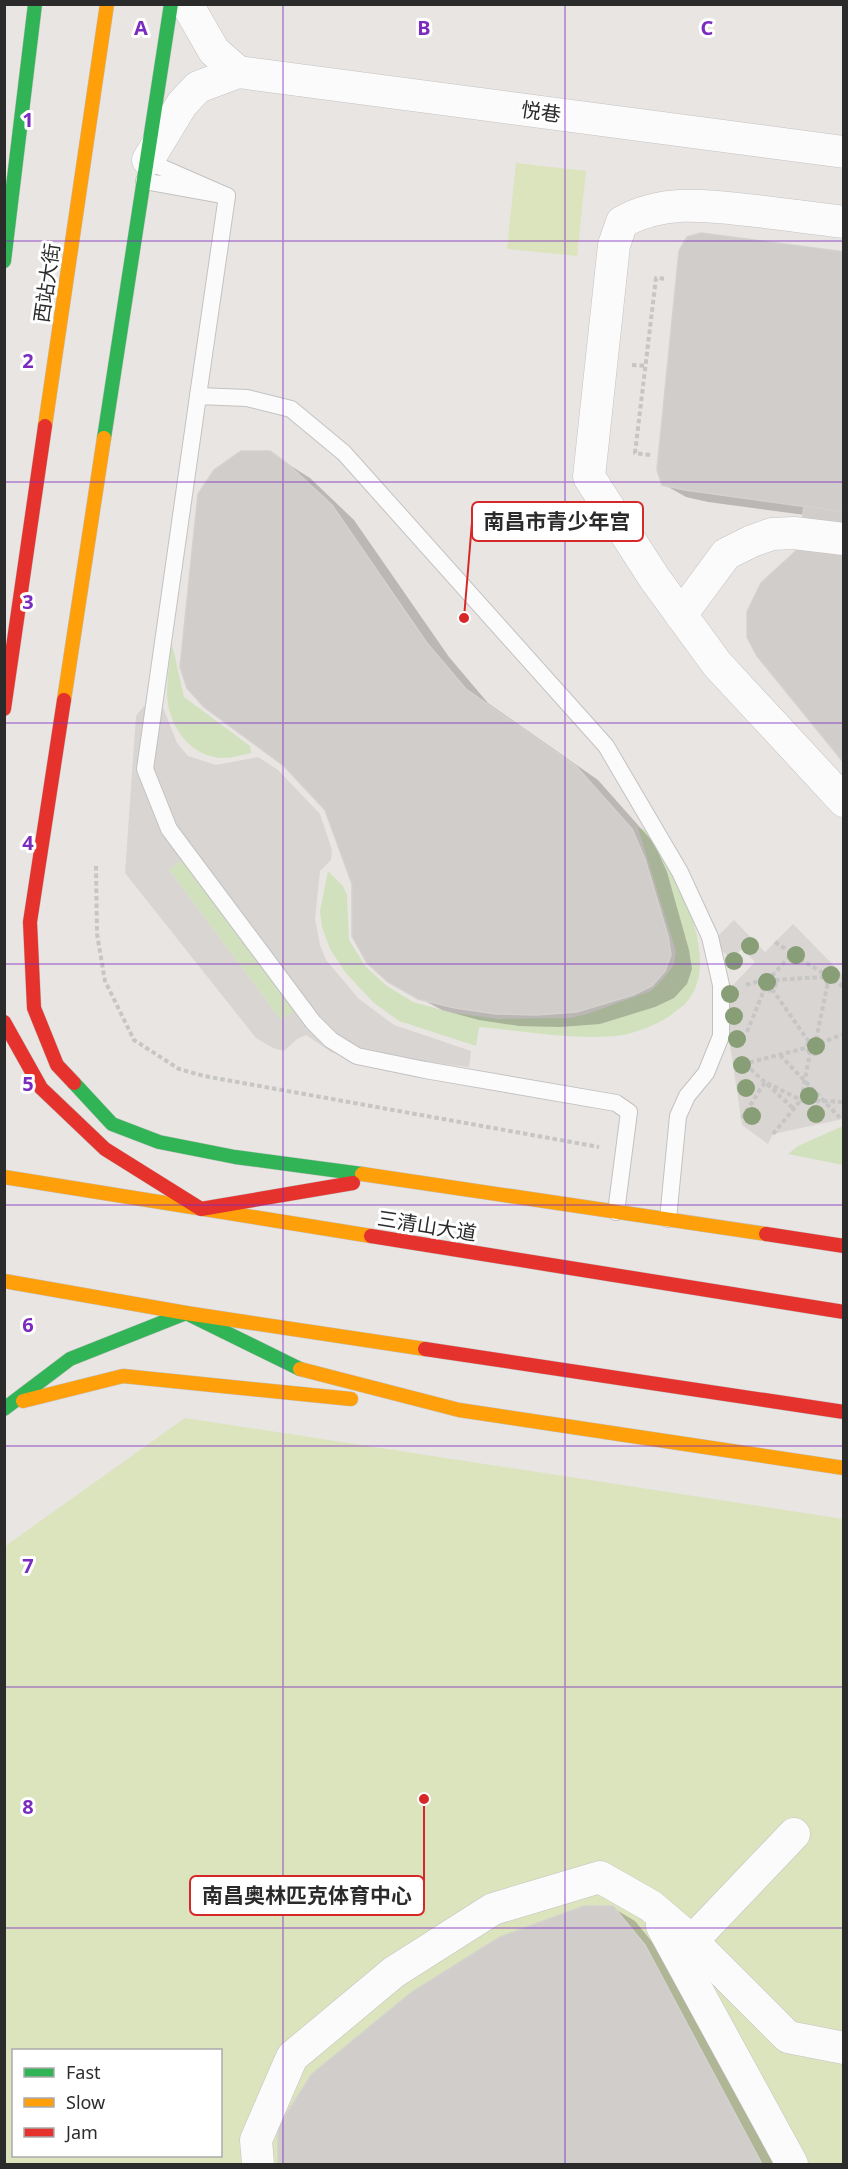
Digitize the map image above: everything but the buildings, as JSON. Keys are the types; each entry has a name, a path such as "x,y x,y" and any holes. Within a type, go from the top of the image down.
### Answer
{"main road":[{"path":"4,261 12,133 35,4"},
{"name":"西站大街","path":"4,709 106,4"},
{"path":"171,4 30,922 34,1008 57,1065 112,1124 159,1142 235,1157 388,1177 843,1246"},
{"path":"4,1022 41,1088 105,1149 201,1209 388,1177"},
{"name":"三清山大道","path":"4,1177 843,1312"},
{"path":"4,1281 186,1313 843,1412"},
{"path":"4,1419 8,1406 70,1359 186,1313 302,1370 459,1410"},
{"path":"8,1406 123,1376 459,1410 843,1468"}],"street":[{"path":"187,4 214,51 238,72"},
{"name":"悦巷","path":"146,171 177,111 198,87 238,72 843,152"},
{"path":"843,222 701,205 668,207 641,212 622,222 614,245 589,477 681,615 717,664 843,801"},
{"path":"681,615 726,554 752,541 772,534 794,533 843,539"},
{"path":"692,1941 794,1834"},
{"path":"258,2164 255,2140 292,2057 394,1972 493,1909 600,1877 651,1906 692,1941 788,2037 843,2048"},
{"path":"651,1906 792,2164"}],"lane":[{"path":"146,171 227,195 145,769 169,829 313,1022 331,1041 357,1056 615,1103 629,1112 616,1212"},
{"path":"198,396 247,398 291,409 344,453 606,746 680,872 711,937 721,985 721,1035 706,1073 687,1096 678,1116 668,1220"}],"path":[{"path":"650,455 635,453 656,278 667,279"},
{"path":"96,866 97,934 105,981 134,1040 179,1069 204,1076 624,1152"},
{"path":"775,942 795,961 800,959"},
{"path":"774,978 796,950 799,951 800,959 843,987"},
{"path":"764,990 760,986 760,979 764,975 774,978 823,975 828,970 832,971 834,974 818,1042 821,1048 819,1052 810,1053"},
{"path":"764,990 772,989 776,985 774,978"},
{"path":"772,989 809,1042"},
{"path":"747,1034 764,990"},
{"path":"809,1042 818,1042 843,1034"},
{"path":"738,1056 734,1066 806,1048 809,1042"},
{"path":"806,1048 810,1053"},
{"path":"773,1134 801,1100 810,1053"},
{"path":"779,1055 842,1120"},
{"path":"745,1064 794,1109"},
{"path":"765,1082 801,1100 843,1102"},
{"path":"742,1118 765,1082"}],"green space":[{"path":"516,163 586,171 577,256 507,249"},
{"path":"171,644 184,697 250,746 251,753 227,758 212,757 192,746 177,729 168,707 167,695"},
{"path":"638,828 649,831 682,892 698,941 700,964 696,986 685,1004 666,1018 637,1031 616,1036 582,1037 479,1027 476,1046 399,1021 374,1003 345,972 330,949 322,927 320,911 328,871 343,886 347,895 349,940 366,967 387,986 413,1002 453,1013 498,1019 571,1018 587,1014 651,991 674,965 676,951"},
{"path":"187,856 299,1007 281,1020 169,870"},
{"path":"843,1126 843,1165 788,1154 798,1146"},
{"path":"185,1418 843,1519 843,2164 5,2164 4,1547"}],"shaded area":[{"path":"162,705 177,743 188,756 216,765 258,757 278,770 320,814 332,850 331,860 320,871 315,919 320,945 326,960 359,999 394,1025 471,1051 469,1067 427,1062 413,1068 407,1075 331,1052 306,1035 297,1039 284,1051 273,1048 256,1038 125,873 136,716 144,706","holes":["187,856 299,1007 281,1020 169,870"]},
{"path":"734,920 765,952 793,924 843,975 843,1119 773,1134 768,1144 742,1125 721,985 732,986 755,962 742,949 731,959 712,942"}],"traffic: fast":[{"path":"4,261 35,4"},
{"path":"104,438 171,4"},
{"path":"74,1083 112,1124 159,1142 235,1157 362,1174"},
{"path":"4,1409 70,1359 186,1313 300,1369"}],"traffic: slow":[{"path":"45,426 107,4"},
{"path":"64,700 104,438"},
{"path":"362,1174 766,1234"},
{"path":"4,1177 371,1236"},
{"path":"4,1281 186,1313 425,1349"},
{"path":"300,1369 459,1410 844,1468"},
{"path":"23,1401 123,1376 351,1399"}],"traffic: jam":[{"path":"4,709 45,426"},
{"path":"64,700 30,922 34,1008 57,1065 74,1083"},
{"path":"4,1022 41,1088 105,1149 201,1209 353,1183"},
{"path":"766,1234 844,1246"},
{"path":"371,1236 844,1312"},
{"path":"425,1349 844,1412"}],"place":[{"name":"南昌市青少年宫","path":"464,618"},
{"name":"南昌奥林匹克体育中心","path":"424,1799"}]}
